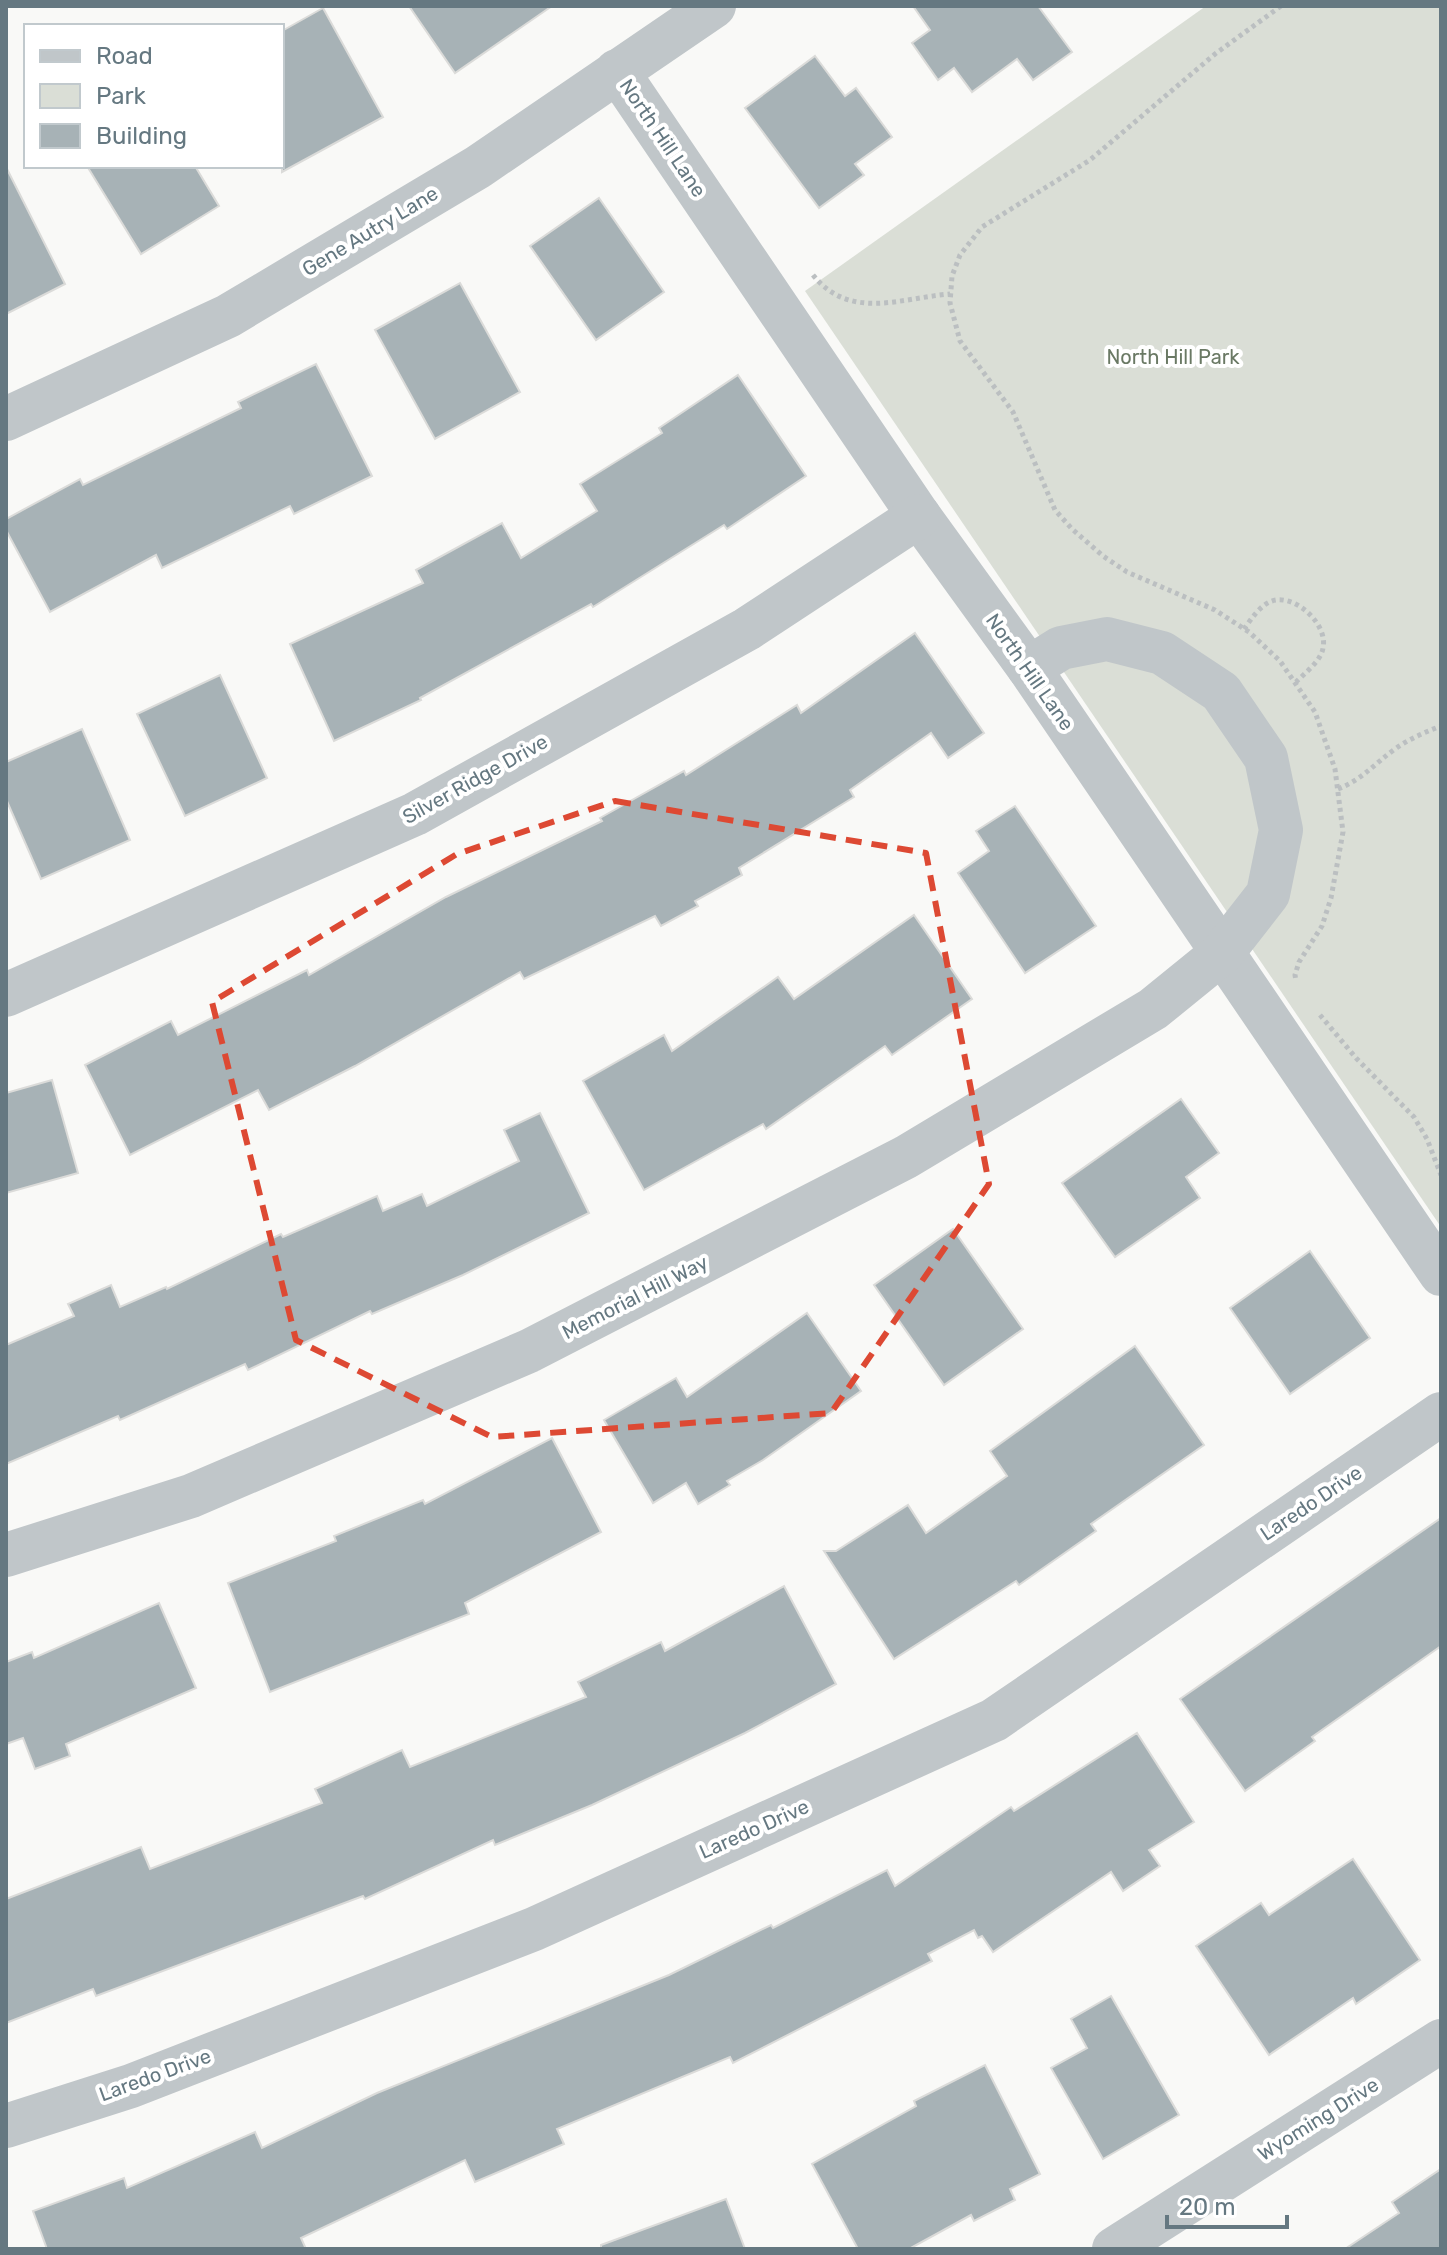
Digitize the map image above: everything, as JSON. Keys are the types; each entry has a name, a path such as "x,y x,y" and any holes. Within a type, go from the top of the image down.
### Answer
{"street":[{"name":"Gene Autry Lane","path":"6,419 228,316 478,167 714,6"},
{"name":"North Hill Lane","path":"617,71 919,516 1029,668 1441,1274"},
{"name":"Silver Ridge Drive","path":"6,995 415,814 747,629 919,516"},
{"name":"Memorial Hill Way","path":"6,1555 191,1496 529,1351 906,1157 1153,1009 1222,953 1268,894 1281,830 1266,758 1221,692 1162,653 1107,639 1061,648 1029,668"},
{"name":"Laredo Drive","path":"6,2126 131,2086 534,1929 994,1720 1441,1414"},
{"name":"Wyoming Drive","path":"1114,2249 1441,2041"}],"path":[{"path":"1281,6 1215,54 1090,160 982,227 960,255 952,276 950,294 953,322 960,341 1013,412 1055,510 1103,556 1127,572 1215,610 1244,629 1280,661 1315,712 1328,744 1343,832 1339,862 1322,926 1295,975 1297,985"},
{"path":"813,275 824,288 841,299 860,304 950,294"},
{"path":"1244,629 1262,608 1274,600 1288,601 1316,621 1324,646 1321,656 1296,682"},
{"path":"1338,789 1359,781 1405,743 1441,726"},
{"path":"1317,1011 1356,1058 1414,1117 1427,1139 1441,1175"}],"highlighted area":[{"path":"615,801 926,853 989,1184 831,1413 492,1437 296,1340 212,1002 457,854"}],"green space":[{"name":"North Hill Park","path":"1206,6 1441,6 1441,1227 805,291"}],"building":[{"path":"409,6 552,6 455,73"},
{"path":"913,6 1038,6 1072,52 1033,80 1017,59 972,92 954,68 938,80 912,43 930,30"},
{"path":"323,8 383,117 282,172 284,168 284,30"},
{"path":"815,56 845,96 856,88 892,137 855,164 864,175 819,208 745,108"},
{"path":"6,167 65,284 6,314"},
{"path":"88,168 196,168 219,206 141,254"},
{"path":"599,198 664,292 596,340 530,246"},
{"path":"460,283 520,392 435,439 375,330"},
{"path":"316,364 372,476 294,514 290,506 162,568 156,555 50,612 6,530 6,519 80,479 83,485 241,408 238,402"},
{"path":"738,375 806,476 727,529 724,525 593,607 591,604 421,700 334,741 290,644 423,583 416,570 502,523 521,558 597,511 580,484 662,433 659,428"},
{"path":"915,633 984,733 948,758 931,733 850,790 854,797 739,868 742,875 695,901 698,906 661,926 655,916 524,979 520,972 355,1066 269,1110 258,1090 130,1155 85,1065 171,1021 178,1035 307,970 309,975 446,897 602,821 600,818 684,771 686,775 797,705 801,713"},
{"path":"220,675 267,778 185,816 137,714"},
{"path":"82,729 130,840 41,879 6,799 6,762"},
{"path":"1015,806 1096,926 1025,973 958,873 989,851 976,831"},
{"path":"914,915 972,999 892,1055 885,1046 766,1129 763,1124 644,1190 583,1081 664,1035 672,1051 778,977 794,999"},
{"path":"52,1080 78,1173 6,1193 6,1093"},
{"path":"1181,1099 1219,1153 1186,1177 1200,1198 1115,1257 1062,1183"},
{"path":"540,1113 589,1213 463,1275 372,1314 370,1311 248,1370 245,1364 120,1420 118,1416 6,1464 6,1345 74,1316 68,1304 111,1285 120,1307 167,1289 281,1234 283,1237 377,1196 383,1211 422,1194 427,1206 519,1161 504,1130"},
{"path":"953,1229 1023,1329 944,1385 874,1285"},
{"path":"1310,1251 1370,1338 1290,1394 1230,1308"},
{"path":"807,1313 861,1391 763,1460 727,1481 730,1485 698,1504 686,1483 653,1503 604,1420 676,1378 687,1397"},
{"path":"1135,1346 1204,1445 1091,1524 1096,1531 1019,1585 1016,1581 894,1659 824,1551 836,1551 908,1505 926,1533 1007,1476 990,1451"},
{"path":"552,1438 601,1532 465,1603 469,1614 270,1692 228,1583 336,1541 334,1536 423,1500 425,1504"},
{"path":"1441,1518 1441,1646 1312,1737 1315,1741 1245,1791 1180,1699"},
{"path":"784,1586 836,1684 745,1733 592,1805 495,1845 493,1840 365,1899 363,1896 96,1996 93,1989 6,2023 6,1899 141,1847 150,1869 322,1803 315,1789 402,1750 410,1767 586,1697 578,1682 661,1642 665,1651"},
{"path":"159,1603 196,1688 66,1744 70,1756 35,1769 23,1738 6,1744 6,1662 32,1652 34,1658"},
{"path":"1137,1733 1194,1822 1149,1850 1160,1866 1123,1891 1111,1872 993,1952 974,1930 928,1954 932,1961 733,2063 730,2057 557,2129 564,2144 475,2182 465,2160 301,2238 306,2249 47,2249 33,2211 124,2178 127,2188 255,2132 262,2148 377,2093 669,1975 771,1925 773,1928 887,1870 895,1886 1011,1807 1014,1811"},
{"path":"1353,1859 1420,1960 1356,2004 1353,1998 1269,2055 1196,1946 1261,1903 1269,1915"},
{"path":"1111,1996 1179,2115 1103,2159 1051,2068 1087,2048 1071,2019"},
{"path":"985,2065 1040,2174 1010,2189 1015,2200 974,2221 971,2215 909,2249 858,2249 812,2164 916,2106 914,2101"},
{"path":"1441,2169 1441,2249 1345,2249 1399,2213 1392,2202"},
{"path":"726,2199 745,2249 601,2249 601,2245"}]}
